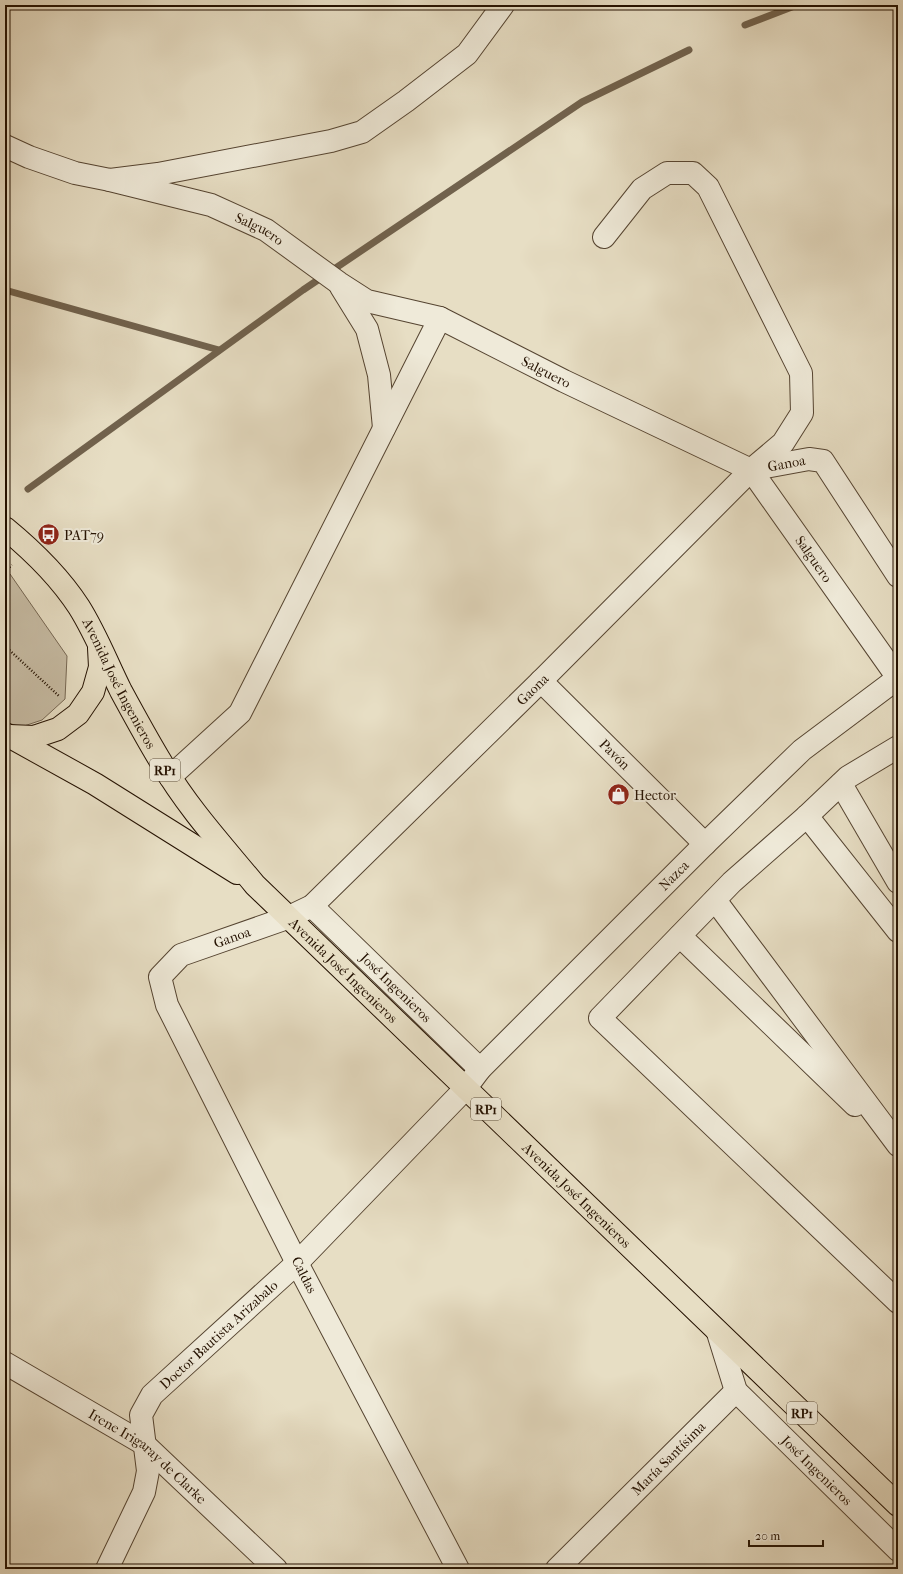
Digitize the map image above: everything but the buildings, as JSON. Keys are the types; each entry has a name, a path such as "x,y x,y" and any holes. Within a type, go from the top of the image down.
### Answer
{"main road":[{"name":"Avenida José Ingenieros","path":"5,528 29,548 56,576 79,607 98,640 121,690 161,763 193,811 254,885 898,1505"},
{"name":"RP1","path":"7,735 34,737 58,729 78,714 93,692 100,667 98,640"},
{"name":"Avenida José Ingenieros","path":"7,735 95,784 254,885"}],"street":[{"path":"110,180 158,174 331,141 362,132 406,101 467,54 502,5"},
{"name":"Salguero","path":"5,146 29,157 75,173 110,180 218,208 266,230 339,283 367,301 440,318 564,381 750,470 898,678"},
{"name":"Gaona","path":"312,906 541,682 750,470 783,443 802,413 800,373 708,187 693,173 667,173 642,189 604,236"},
{"path":"339,283 367,329 379,375 384,428"},
{"path":"170,777 240,713 440,318"},
{"name":"Ganoa","path":"750,470 809,459 823,461 898,576"},
{"name":"Nazca","path":"465,1089 480,1069 705,844 802,750 898,678"},
{"name":"Pavón","path":"541,682 705,844"},
{"path":"898,747 848,777 807,816 732,882 600,1018 898,1302"},
{"path":"841,784 898,882"},
{"path":"807,816 898,931"},
{"path":"715,900 898,1146"},
{"name":"Ganoa","path":"160,977 181,954 287,918 312,906"},
{"name":"José Ingenieros","path":"312,906 480,1069"},
{"path":"680,936 898,1146"},
{"name":"Caldas","path":"160,977 167,1005 297,1263 458,1569"},
{"name":"Doctor Bautista Arizabalo","path":"107,1569 144,1492 148,1471 141,1415 152,1395 297,1263 465,1089"},
{"path":"718,1332 736,1391"},
{"name":"Irene Irigaray de Clarke","path":"5,1363 144,1444 276,1569"},
{"name":"José Ingenieros","path":"736,1391 898,1550"},
{"name":"María Santísima","path":"557,1569 736,1391"}],"path":[{"path":"5,646 78,714"}],"shaded area":[{"path":"5,570 10,574 67,656 65,699 42,720 21,727 5,722"}],"waterway":[{"path":"745,25 797,5"},
{"path":"28,489 303,290 582,102 689,50"},
{"path":"5,290 219,350"}],"place":[{"name":"PAT79","path":"49,535"},
{"name":"Hector","path":"619,795"}]}
